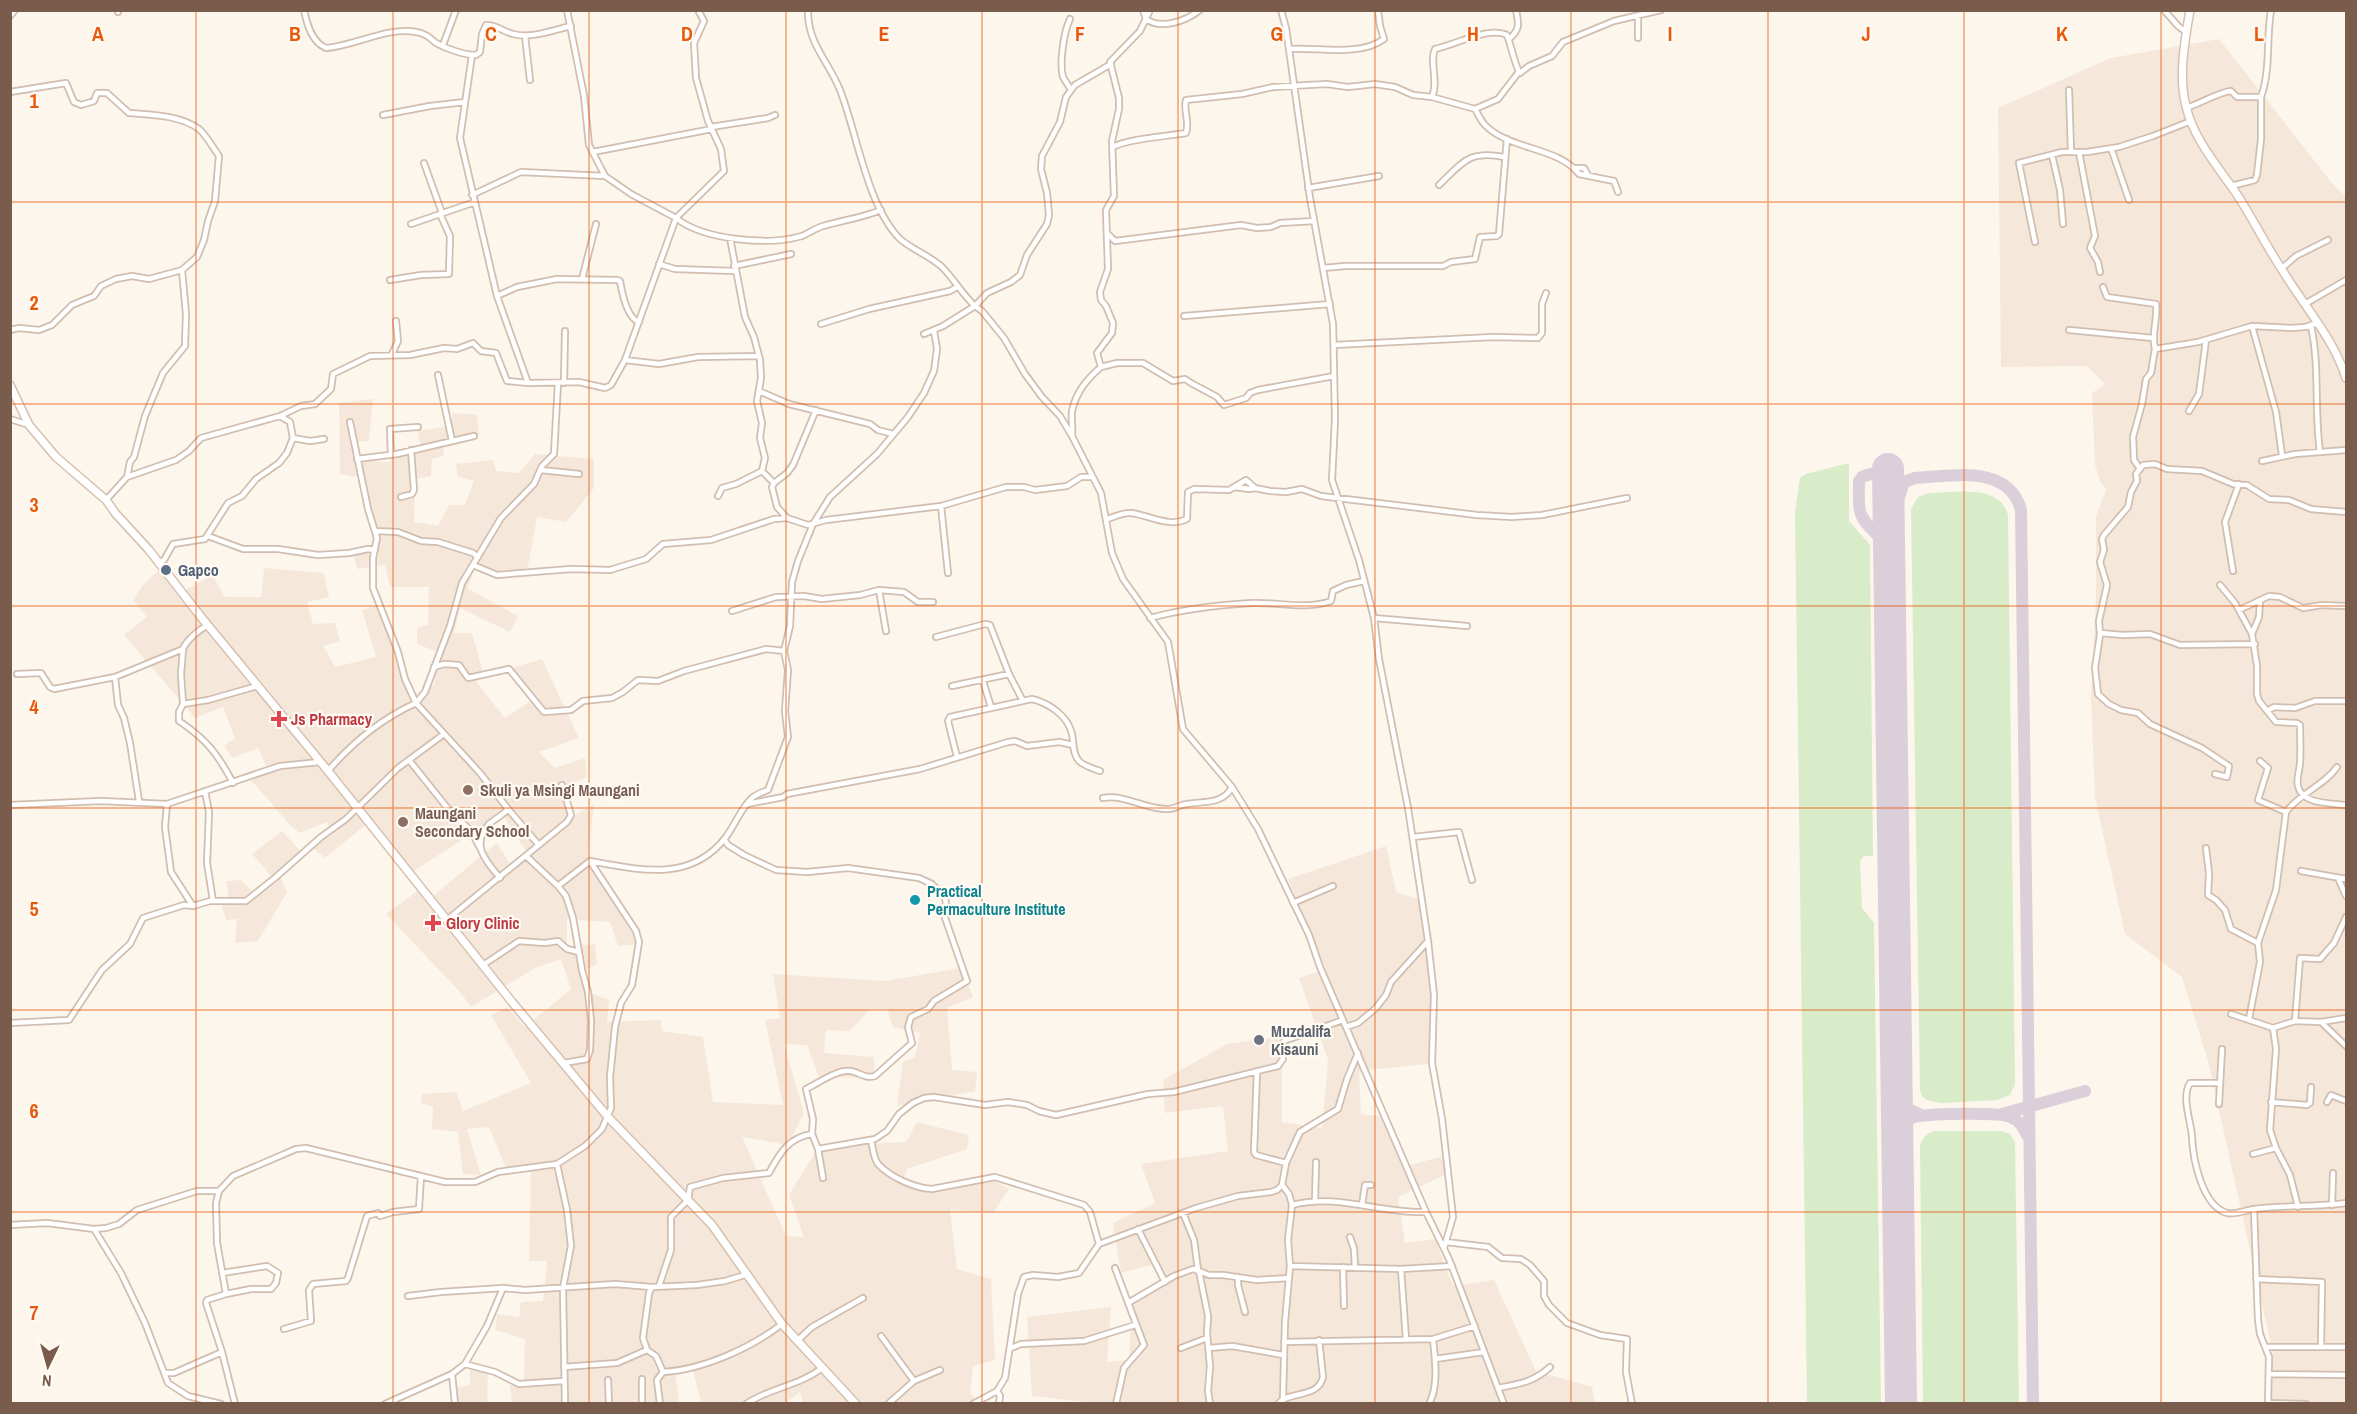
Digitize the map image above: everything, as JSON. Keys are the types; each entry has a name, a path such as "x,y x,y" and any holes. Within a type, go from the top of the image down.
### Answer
{"main road":[{"path":"2190,10 2186,32 2183,89 2191,121 2206,150 2306,304 2315,324 2338,355 2346,378"},
{"path":"10,385 29,425 56,457 106,500 160,563 208,626 608,1117 712,1225 782,1324 856,1404"}],"street":[{"path":"10,16 15,10"},
{"path":"304,10 308,27 320,45 326,48 403,30 418,32 443,45 472,55 480,52 482,34 486,25 494,25 510,34 525,36 571,26"},
{"path":"443,45 456,10"},
{"path":"567,10 584,96 589,145 605,176 631,194 676,218 686,226 730,238 767,240 802,236 824,226 867,216 881,210"},
{"path":"106,500 127,477 176,460 189,451 201,438 279,416 301,406 315,404 331,389 333,374 345,366 370,356 410,355 444,348 457,349 474,343 481,351 496,352 507,381 596,384 605,388 611,385 625,360 676,218 724,171 721,149 696,78 694,43 704,21 698,10"},
{"path":"808,10 811,35 839,87 855,141 881,210 893,231 902,240 942,267 957,287 982,311 1004,338 1025,374 1060,416 1101,493 1112,553 1123,579 1168,642 1184,729 1232,787 1258,829 1309,935 1320,967 1426,1212 1445,1245 1504,1404"},
{"path":"1143,10 1146,19 1154,23 1173,23 1200,10"},
{"path":"924,334 934,331 975,306 987,293 1011,282 1020,275 1027,255 1047,224 1047,193 1041,169 1043,151 1060,122 1066,97 1075,85 1111,64 1115,56 1140,31 1150,10"},
{"path":"1281,10 1308,188 1330,304 1334,345 1332,480 1374,618 1379,659 1413,837 1428,941 1434,995 1432,1063 1442,1119 1452,1210 1451,1230 1445,1245"},
{"path":"1288,48 1349,50 1372,47 1384,39 1378,10"},
{"path":"1509,39 1516,33 1519,25 1516,10"},
{"path":"1113,147 1119,142 1186,133 1188,128 1186,100 1242,94 1274,87 1328,84 1347,87 1375,84 1395,87 1413,95 1432,97 1475,109 1498,99 1518,73 1552,56 1563,42 1614,21 1661,10"},
{"path":"2164,10 2186,32"},
{"path":"2231,186 2255,180 2257,175 2261,139 2261,97 2269,52 2266,38 2271,10"},
{"path":"1638,16 1638,38"},
{"path":"1070,19 1065,30 1062,64 1063,77 1071,90"},
{"path":"1432,97 1436,75 1432,54 1435,49 1497,32 1507,35 1518,73"},
{"path":"525,36 530,80"},
{"path":"472,55 460,138 497,296 528,383"},
{"path":"1101,367 1097,353 1112,333 1113,323 1107,306 1101,300 1100,292 1108,269 1106,210 1114,196 1115,184 1113,147 1119,98 1111,64"},
{"path":"10,92 66,83 74,102 81,105 94,101 97,93 107,93 129,113 168,118 200,130 219,156 215,201 204,240 197,257 182,270 149,279 132,276 116,279 101,286 94,296 72,304 52,325 39,330 19,328 10,330"},
{"path":"2069,90 2071,152"},
{"path":"2186,108 2212,99 2226,91 2230,91 2237,97 2261,97"},
{"path":"383,115 465,102"},
{"path":"1475,109 1485,125 1507,139 1575,168 1584,168 1588,175 1614,181 1618,192"},
{"path":"593,152 775,115"},
{"path":"2035,242 2019,163 2052,155 2111,148 2153,136 2191,121"},
{"path":"1323,268 1444,266 1451,262 1473,261 1476,258 1480,237 1499,234 1507,139"},
{"path":"2111,148 2129,200"},
{"path":"2079,152 2095,236 2090,248 2100,272"},
{"path":"1438,185 1476,154 1504,157"},
{"path":"2052,155 2060,190 2063,224"},
{"path":"390,280 421,275 449,274 450,234 424,163"},
{"path":"472,195 520,172 605,176"},
{"path":"1308,188 1379,176"},
{"path":"411,224 475,202"},
{"path":"1108,234 1115,241 1242,225 1257,228 1314,220"},
{"path":"582,279 596,225"},
{"path":"730,238 734,269 745,317 754,336 759,356 761,378 757,401 761,415 760,438 765,458 762,471"},
{"path":"2281,268 2296,256 2328,240"},
{"path":"659,264 686,270 734,269 791,254"},
{"path":"127,477 152,397 163,373 185,346 186,314 182,270"},
{"path":"497,296 518,287 551,280 619,280 622,294 633,319 639,321"},
{"path":"2306,304 2346,280"},
{"path":"820,324 869,309 950,291 957,287"},
{"path":"2103,287 2107,297 2156,304 2157,314 2153,338 2155,349 2151,373 2146,379 2133,436 2134,460 2140,469"},
{"path":"1334,345 1493,337 1538,338 1542,333 1542,304 1546,293"},
{"path":"1184,316 1330,304"},
{"path":"392,354 398,341 396,321"},
{"path":"2155,349 2206,340 2252,326 2291,328 2315,324 2317,424 2320,452"},
{"path":"2252,326 2276,412 2282,455"},
{"path":"2069,330 2153,338"},
{"path":"564,383 565,331"},
{"path":"558,886 590,861 632,869 665,870 693,865 708,857 724,839 747,804 756,795 768,789 787,745 785,711 788,670 784,651 790,626 792,582 798,561 813,524 830,497 869,462 924,393 934,371 937,349 934,331"},
{"path":"2189,411 2199,394 2206,340"},
{"path":"625,360 659,364 698,357 759,356"},
{"path":"1072,436 1072,411 1082,384 1101,367 1117,363 1143,363 1173,381 1191,382 1217,397 1224,405 1245,398 1258,390 1334,376"},
{"path":"438,375 452,441"},
{"path":"328,771 340,756 365,735 402,709 416,703 425,692 455,613 459,589 501,518 534,484 541,470 554,454 558,383"},
{"path":"759,391 775,399 870,424 878,430 893,434"},
{"path":"816,410 793,465 772,487 777,507 787,518 803,525 826,520 941,506 1006,487 1024,487 1035,490 1067,486 1081,477 1092,477"},
{"path":"160,563 173,544 205,539 228,503 243,496 256,479 279,463 287,453 293,438 290,422 279,416"},
{"path":"10,419 29,425"},
{"path":"350,422 377,538 373,558 373,588 398,652 405,679 416,703 480,773 538,844"},
{"path":"391,455 390,429 418,427"},
{"path":"357,459 391,455 474,436"},
{"path":"293,438 310,441 324,438"},
{"path":"401,497 412,494 414,490 411,450"},
{"path":"2262,461 2282,455 2346,450"},
{"path":"2215,774 2227,777 2229,766 2202,748 2150,724 2138,713 2121,710 2109,704 2098,694 2095,668 2100,633 2099,621 2107,585 2100,562 2104,550 2102,539 2128,507 2131,492 2135,488 2136,474 2143,465 2155,464 2167,469 2202,471 2227,482 2247,485 2269,499 2289,501 2311,508 2346,512"},
{"path":"541,470 579,474"},
{"path":"762,471 774,483"},
{"path":"718,496 722,488 762,471"},
{"path":"1107,519 1128,513 1162,521 1181,522 1187,519 1188,492 1194,489 1229,490 1246,480 1255,488"},
{"path":"2233,571 2225,522 2239,484"},
{"path":"1234,487 1286,492 1302,489 1321,496 1477,515 1512,517 1542,515 1627,498"},
{"path":"941,506 948,573"},
{"path":"473,565 497,575 571,569 610,570 646,559 663,544 711,540 774,519 787,518"},
{"path":"375,531 398,532 421,541 438,542 473,553 478,557"},
{"path":"208,536 243,549 278,549 318,555 375,550"},
{"path":"1150,618 1176,611 1254,603 1307,606 1325,603 1331,601 1333,591 1364,581"},
{"path":"2220,585 2239,610 2252,634 2255,644 2257,694 2276,722 2300,725 2300,765 2297,779 2302,795 2323,803 2346,805"},
{"path":"879,590 886,631"},
{"path":"732,611 747,608 763,600 792,595 822,599 860,595 879,590 904,592 918,602 933,602"},
{"path":"2239,610 2273,596 2298,607 2346,606"},
{"path":"2252,634 2259,617 2260,600"},
{"path":"1374,618 1467,626"},
{"path":"936,637 988,624 1023,701"},
{"path":"17,674 41,673 54,689 115,677 183,649 200,628 208,626"},
{"path":"2100,633 2150,634 2180,645 2255,644"},
{"path":"183,649 181,674 183,704 178,712 179,721 198,733 218,756 232,783"},
{"path":"434,667 444,664 459,665 468,678 509,669 544,712 550,713 571,711 583,701 612,698 638,680 658,681 684,671 766,649 784,651"},
{"path":"952,686 1009,674"},
{"path":"115,677 118,705 124,718 130,743 139,801"},
{"path":"983,681 991,707"},
{"path":"183,704 208,700 257,686"},
{"path":"957,757 948,721 950,717 1032,699 1045,702 1066,721 1071,730 1073,745 1080,762 1100,771"},
{"path":"2267,711 2274,706 2295,708 2315,701 2346,701"},
{"path":"10,1023 69,1020 102,970 130,944 143,918 171,908 213,902 246,901 357,809 409,760 444,734"},
{"path":"747,804 756,804 787,794 920,769 1015,741 1027,746 1059,742 1073,745"},
{"path":"409,760 449,810 471,831 482,856 500,878"},
{"path":"2260,761 2268,768 2258,800 2286,812"},
{"path":"10,805 139,801 167,804 280,766 320,762"},
{"path":"2248,1019 2260,962 2258,943 2276,890 2286,812 2302,795 2337,767"},
{"path":"448,920 567,822 571,815 562,785"},
{"path":"1103,798 1113,796 1167,809 1210,802 1224,797 1232,787"},
{"path":"205,791 209,812 207,863 213,902"},
{"path":"167,804 165,827 171,872 193,906"},
{"path":"480,848 488,825 508,809"},
{"path":"1413,837 1459,832 1472,880"},
{"path":"724,839 728,845 744,855 776,870 807,872 848,868 919,878 932,884 945,897 946,904 943,912 967,981 934,1001 928,1009 911,1017 908,1028 912,1043 875,1076 868,1078 849,1071 806,1089 813,1119 812,1134 818,1149 822,1179"},
{"path":"2206,848 2209,873 2208,895 2225,910 2231,929 2258,943"},
{"path":"526,856 566,896 573,918 591,1013 590,1050 587,1059 564,1063"},
{"path":"226,1294 217,1244 216,1203 219,1191 233,1176 296,1149 306,1148 445,1182 475,1182 498,1172 557,1164 585,1146 602,1129 612,1108 610,1077 615,1027 621,1003 632,985 639,942 636,931 590,861"},
{"path":"2301,871 2346,879"},
{"path":"2338,878 2346,896"},
{"path":"1293,903 1333,886"},
{"path":"2295,1021 2300,958 2320,959 2334,943 2346,917"},
{"path":"483,965 515,943 525,940 545,942 558,940 567,949 579,952"},
{"path":"1346,1027 1358,1023 1375,1009 1386,995 1391,982 1428,941"},
{"path":"2231,1014 2273,1028 2295,1021 2321,1022 2346,1018"},
{"path":"818,1149 871,1140 887,1131 899,1114 924,1098 934,1097 986,1105 1008,1102 1027,1105 1056,1115 1123,1098 1174,1092 1281,1064 1283,1059 1281,1047 1284,1041 1343,1020"},
{"path":"2321,1022 2346,1046"},
{"path":"2273,1028 2276,1049 2270,1130 2276,1148 2290,1175 2298,1207"},
{"path":"2219,1104 2222,1049"},
{"path":"972,1404 997,1391 1005,1378 1018,1294 1024,1277 1034,1275 1058,1277 1079,1273 1099,1244 1183,1213 1238,1196 1271,1192 1282,1185 1286,1163 1300,1132 1338,1109 1358,1053"},
{"path":"1257,1071 1254,1152 1256,1155 1286,1163"},
{"path":"2219,1083 2190,1083 2187,1088 2193,1157 2196,1171 2210,1197 2226,1212 2235,1213 2254,1209 2346,1203"},
{"path":"2271,1102 2307,1105 2310,1102 2311,1087"},
{"path":"2327,1102 2331,1095 2346,1101"},
{"path":"659,1286 671,1250 670,1217 690,1187 723,1178 769,1173 784,1147 803,1136 812,1134"},
{"path":"871,1140 878,1163 898,1178 921,1188 932,1189 995,1178 1084,1205 1090,1212 1099,1244"},
{"path":"2253,1154 2276,1148"},
{"path":"1315,1201 1316,1162"},
{"path":"557,1164 567,1210 571,1246 563,1288 564,1404"},
{"path":"2332,1204 2333,1173"},
{"path":"284,1329 311,1321 309,1290 313,1284 346,1281 367,1216 419,1209 421,1176"},
{"path":"1282,1185 1289,1194 1292,1204 1288,1240 1290,1266 1283,1355 1283,1398"},
{"path":"1362,1205 1364,1187 1371,1185"},
{"path":"10,1225 47,1223 94,1229 119,1224 137,1210 197,1191 219,1191"},
{"path":"1292,1204 1315,1201 1350,1202 1401,1213 1426,1212"},
{"path":"2254,1209 2258,1320 2260,1334 2267,1347 2270,1374 2268,1403 2306,1404"},
{"path":"1183,1213 1194,1240 1208,1316 1210,1404"},
{"path":"94,1229 121,1273 145,1323 168,1383 188,1396 221,1404"},
{"path":"1138,1229 1165,1282"},
{"path":"1350,1237 1354,1249 1355,1268"},
{"path":"1445,1245 1488,1247 1502,1258 1521,1258 1544,1281 1544,1296 1549,1305 1568,1323 1600,1335 1628,1339 1626,1372 1632,1404"},
{"path":"222,1273 267,1266 278,1273 276,1283 271,1289 251,1289 226,1294 207,1300 206,1303 222,1352 235,1404"},
{"path":"1290,1266 1401,1269 1452,1266"},
{"path":"1343,1267 1344,1306"},
{"path":"1114,1268 1144,1347 1124,1368 1116,1404"},
{"path":"1128,1303 1193,1269 1209,1275 1257,1280 1289,1278"},
{"path":"1401,1269 1406,1339"},
{"path":"408,1296 503,1288 525,1290 615,1284 652,1287 696,1285 725,1281 748,1274"},
{"path":"1238,1277 1245,1312"},
{"path":"2256,1279 2322,1282 2321,1347"},
{"path":"652,1287 649,1293 643,1338 647,1350 656,1356 663,1372"},
{"path":"385,1404 452,1374 465,1364 487,1326 503,1288"},
{"path":"797,1341 812,1327 863,1298"},
{"path":"660,1404 657,1380 663,1372 684,1370 710,1362 765,1337 782,1324"},
{"path":"1011,1348 1021,1344 1084,1341 1135,1325"},
{"path":"1284,1342 1432,1339 1474,1326"},
{"path":"881,1336 914,1382"},
{"path":"1181,1348 1207,1338"},
{"path":"1429,1404 1434,1393 1435,1359 1432,1339"},
{"path":"1278,1404 1283,1398 1304,1394 1322,1383 1319,1340"},
{"path":"1209,1348 1232,1346 1283,1355"},
{"path":"2267,1347 2346,1347"},
{"path":"564,1367 617,1363 647,1350"},
{"path":"166,1373 174,1373 214,1358 222,1352"},
{"path":"1435,1359 1484,1352"},
{"path":"465,1364 495,1372 519,1384 564,1381"},
{"path":"1498,1388 1530,1381 1539,1377 1550,1367"},
{"path":"746,1404 759,1396 810,1377 822,1368"},
{"path":"888,1404 914,1382 940,1370"},
{"path":"452,1374 455,1404"},
{"path":"2270,1374 2346,1375"},
{"path":"642,1379 642,1404"},
{"path":"608,1380 609,1404"},
{"path":"997,1391 1000,1396 999,1404"}],"shaded area":[{"path":"2219,39 2335,187 2346,196 2346,1403 2264,1403 2273,1354 2208,1061 2182,977 2125,934 2095,797 2091,695 2096,597 2096,516 2106,490 2100,481 2095,465 2092,393 2105,384 2087,366 2001,367 1998,108 2111,58"},
{"path":"373,399 369,441 356,442 359,461 391,462 390,453 421,449 418,431 450,426 453,413 477,415 479,435 445,437 443,456 432,459 431,476 415,479 414,522 438,526 449,505 465,505 474,481 458,477 456,464 493,460 496,471 519,473 535,454 594,459 594,488 566,522 537,517 528,567 510,575 476,566 467,588 518,616 510,632 460,608 454,633 472,633 484,676 474,679 505,718 535,698 511,668 542,659 579,738 539,752 555,768 585,758 587,777 565,787 573,816 594,804 587,862 639,944 618,946 610,922 567,919 567,946 595,944 597,964 584,970 590,993 609,1000 607,1022 661,1020 662,1031 703,1037 713,1102 783,1105 765,1020 780,1018 773,974 885,981 961,968 973,997 947,1008 952,1070 977,1072 975,1091 897,1106 903,1062 915,1057 920,1033 893,1027 887,1009 870,1009 850,1031 826,1030 824,1053 874,1057 874,1078 819,1077 807,1045 784,1044 804,1113 788,1145 742,1137 786,1236 804,1237 789,1195 819,1146 906,1142 917,1122 969,1135 967,1149 907,1169 903,1182 931,1186 989,1178 1009,1189 993,1213 950,1210 957,1269 991,1279 995,1360 973,1366 970,1393 979,1403 803,1403 800,1392 785,1403 701,1403 692,1366 675,1373 679,1403 512,1403 510,1386 524,1381 525,1339 495,1330 497,1314 519,1317 521,1302 543,1301 547,1261 529,1261 531,1171 507,1171 489,1127 467,1129 481,1175 463,1174 458,1132 432,1129 433,1107 421,1103 422,1094 456,1092 463,1111 531,1083 491,1015 507,1007 525,1027 571,989 561,959 535,968 471,1007 460,992 386,914 419,890 428,900 497,843 510,864 526,851 502,814 414,871 369,822 325,858 312,847 333,834 327,822 300,833 290,825 250,779 268,770 258,748 233,758 224,746 235,738 223,707 195,718 124,635 147,617 133,600 143,585 165,564 185,590 212,575 225,597 261,597 264,568 324,573 329,597 307,602 313,624 335,623 340,641 323,646 335,667 376,657 362,610 375,606 395,641 408,686 419,696 434,685 440,653 417,644 417,628 428,625 429,587 390,587 385,565 357,569 353,551 380,542 363,478 340,474 339,403"},
{"path":"282,831 303,854 278,872 287,892 258,941 235,943 237,919 226,920 221,902 229,900 226,881 241,880 254,893 272,877 252,854"},
{"path":"1386,846 1396,892 1425,901 1436,1063 1359,1071 1361,1114 1388,1117 1410,1165 1444,1156 1445,1175 1398,1197 1405,1243 1435,1239 1453,1286 1494,1280 1536,1371 1592,1387 1595,1403 1103,1404 1032,1396 1027,1317 1111,1307 1107,1362 1129,1360 1132,1306 1165,1281 1154,1264 1121,1273 1113,1223 1155,1203 1141,1164 1228,1151 1223,1106 1165,1113 1163,1080 1227,1044 1282,1036 1282,1122 1322,1128 1328,1060 1299,978 1326,969 1288,879"},
{"path":"470,1364 488,1369 487,1403 457,1404 457,1387 470,1385"}],"green space":[{"path":"1849,463 1849,521 1870,545 1873,856 1864,856 1860,861 1862,908 1874,923 1881,1403 1807,1404 1795,513 1800,478 1806,474"},
{"path":"1975,492 1986,494 1996,498 2008,515 2015,1084 2010,1095 1997,1100 1941,1103 1927,1100 1922,1096 1920,1090 1911,509 1918,497 1929,493"},
{"path":"1939,1131 2000,1131 2010,1134 2015,1142 2019,1403 1923,1403 1920,1148 1926,1135"}],"taxiway":[{"path":"1889,521 1899,497 1894,485 1881,474 1869,474 1862,477 1859,481 1862,517 1883,542 1890,555"},
{"path":"1899,497 1904,482 1915,478 1977,476 2005,485 2015,495 2021,510 2033,1404"},
{"path":"2002,1114 2085,1091"},
{"path":"1897,1092 1906,1108 1921,1115"},
{"path":"1897,1145 1903,1126 1912,1118 1945,1114 2003,1115 2016,1120 2028,1137"}],"runway":[{"path":"1888,469 1901,1404"}],"place":[{"name":"Gapco","path":"166,570"},
{"name":"Js Pharmacy","path":"279,719"},
{"name":"Skuli ya Msingi Maungani","path":"468,790"},
{"name":"Maungani Secondary School","path":"403,822"},
{"name":"Practical Permaculture Institute","path":"915,900"},
{"name":"Glory Clinic","path":"433,923"},
{"name":"Muzdalifa Kisauni","path":"1259,1040"}]}
